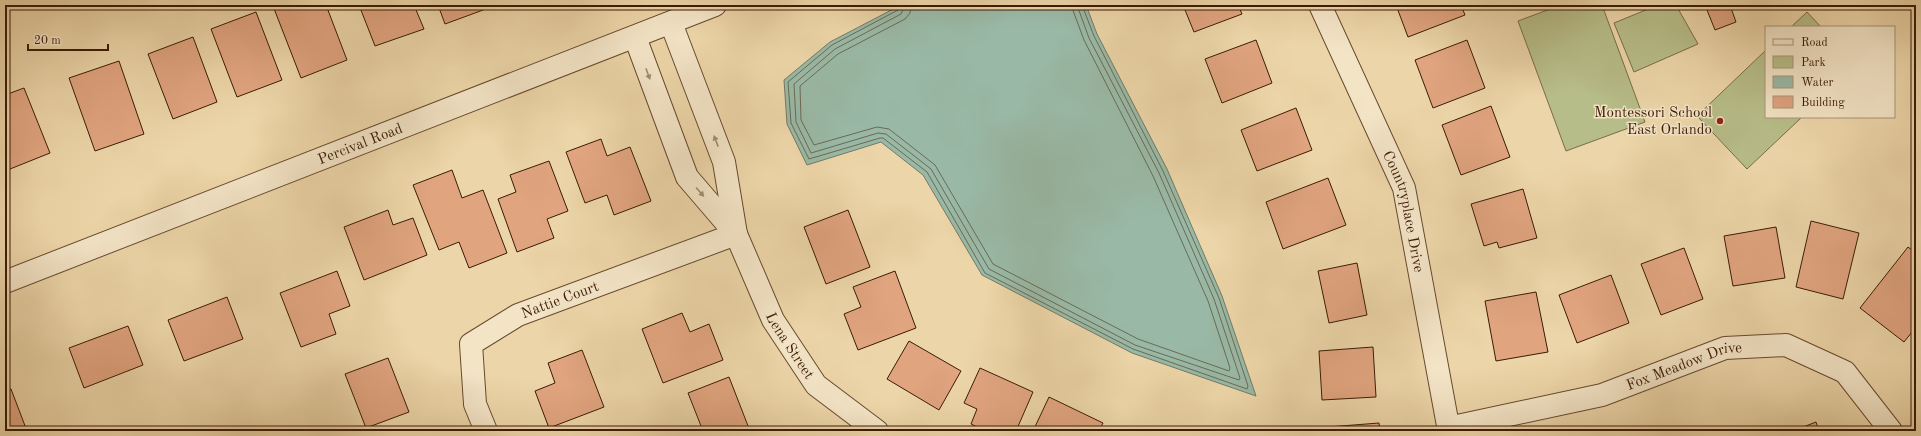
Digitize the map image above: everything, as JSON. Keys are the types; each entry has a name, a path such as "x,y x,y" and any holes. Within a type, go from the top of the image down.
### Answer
{"street":[{"name":"Percival Road","path":"5,282 716,5"},
{"name":"Countryplace Drive","path":"1320,5 1404,188 1448,430"},
{"name":"Lena Street","path":"671,23 724,162 736,234 773,320 816,385 877,431"},
{"name":"Lena Street","path":"635,37 687,177 736,234"},
{"name":"Nattie Court","path":"486,431 475,404 471,344 518,315 736,234"},
{"name":"Fox Meadow Drive","path":"1448,430 1602,395 1725,348 1786,345 1845,372 1891,431"}],"green space":[{"path":"1561,5 1602,5 1645,122 1566,151 1518,21"},
{"path":"1658,5 1676,5 1698,44 1634,72 1614,23"},
{"path":"1807,12 1820,26 1792,26"},
{"path":"1765,51 1765,118 1801,118 1747,169 1697,116"}],"water":[{"path":"901,5 1086,5 1097,34 1167,169 1222,296 1256,396 1132,353 982,275 923,175 881,142 807,165 787,124 784,80 830,42"}],"building":[{"path":"326,5 347,60 301,78 273,6"},
{"path":"359,5 414,5 424,29 375,46"},
{"path":"438,5 493,5 494,6 445,24"},
{"path":"1183,5 1238,5 1242,14 1194,32"},
{"path":"1396,5 1461,5 1465,15 1408,37"},
{"path":"1705,5 1730,5 1736,22 1715,30"},
{"path":"256,12 282,80 237,97 211,29"},
{"path":"193,37 217,102 173,119 148,54"},
{"path":"1256,40 1272,83 1222,103 1205,59"},
{"path":"1467,40 1485,88 1433,108 1415,60"},
{"path":"119,61 144,134 95,151 69,78"},
{"path":"24,88 50,153 5,171 5,95"},
{"path":"1491,106 1510,157 1461,175 1442,125"},
{"path":"1296,108 1312,150 1257,171 1241,130"},
{"path":"601,139 607,156 630,147 651,201 614,215 607,195 585,203 566,152"},
{"path":"549,161 568,211 547,219 554,238 517,252 498,199 516,192 510,175"},
{"path":"452,170 462,198 483,190 507,253 469,268 459,242 439,250 413,185"},
{"path":"1328,178 1346,225 1283,249 1266,202"},
{"path":"1523,189 1537,238 1499,248 1497,242 1484,246 1471,204"},
{"path":"388,210 393,225 413,218 427,255 364,280 344,227"},
{"path":"848,210 870,267 826,284 804,227"},
{"path":"1811,221 1859,233 1843,299 1796,287"},
{"path":"1776,227 1785,278 1733,286 1724,236"},
{"path":"1908,247 1916,253 1916,271 1912,276 1916,279 1916,327 1904,342 1860,308"},
{"path":"1684,248 1703,299 1661,315 1641,264"},
{"path":"1357,263 1367,315 1329,323 1318,271"},
{"path":"337,271 350,306 329,314 336,334 301,347 280,293"},
{"path":"895,271 916,328 858,350 844,314 861,307 853,287"},
{"path":"1611,275 1629,323 1577,343 1559,295"},
{"path":"1536,292 1548,352 1496,361 1485,301"},
{"path":"227,297 243,339 184,361 168,320"},
{"path":"682,313 690,332 709,324 723,360 663,383 642,329"},
{"path":"128,326 143,365 84,388 69,348"},
{"path":"909,341 961,371 939,410 887,379"},
{"path":"1373,347 1376,397 1322,400 1319,351"},
{"path":"582,350 604,407 549,428 535,391 555,383 548,363"},
{"path":"388,358 409,412 366,428 345,374"},
{"path":"980,368 1033,392 1016,431 985,431 971,424 977,409 964,403"},
{"path":"729,377 750,431 703,431 688,393"},
{"path":"11,389 27,431 5,431 5,391"},
{"path":"1049,397 1103,423 1099,431 1033,431"},
{"path":"1816,422 1819,431 1793,431"},
{"path":"1379,423 1380,431 1328,431 1328,427"}],"place":[{"name":"Montessori School East Orlando","path":"1720,121"}]}
